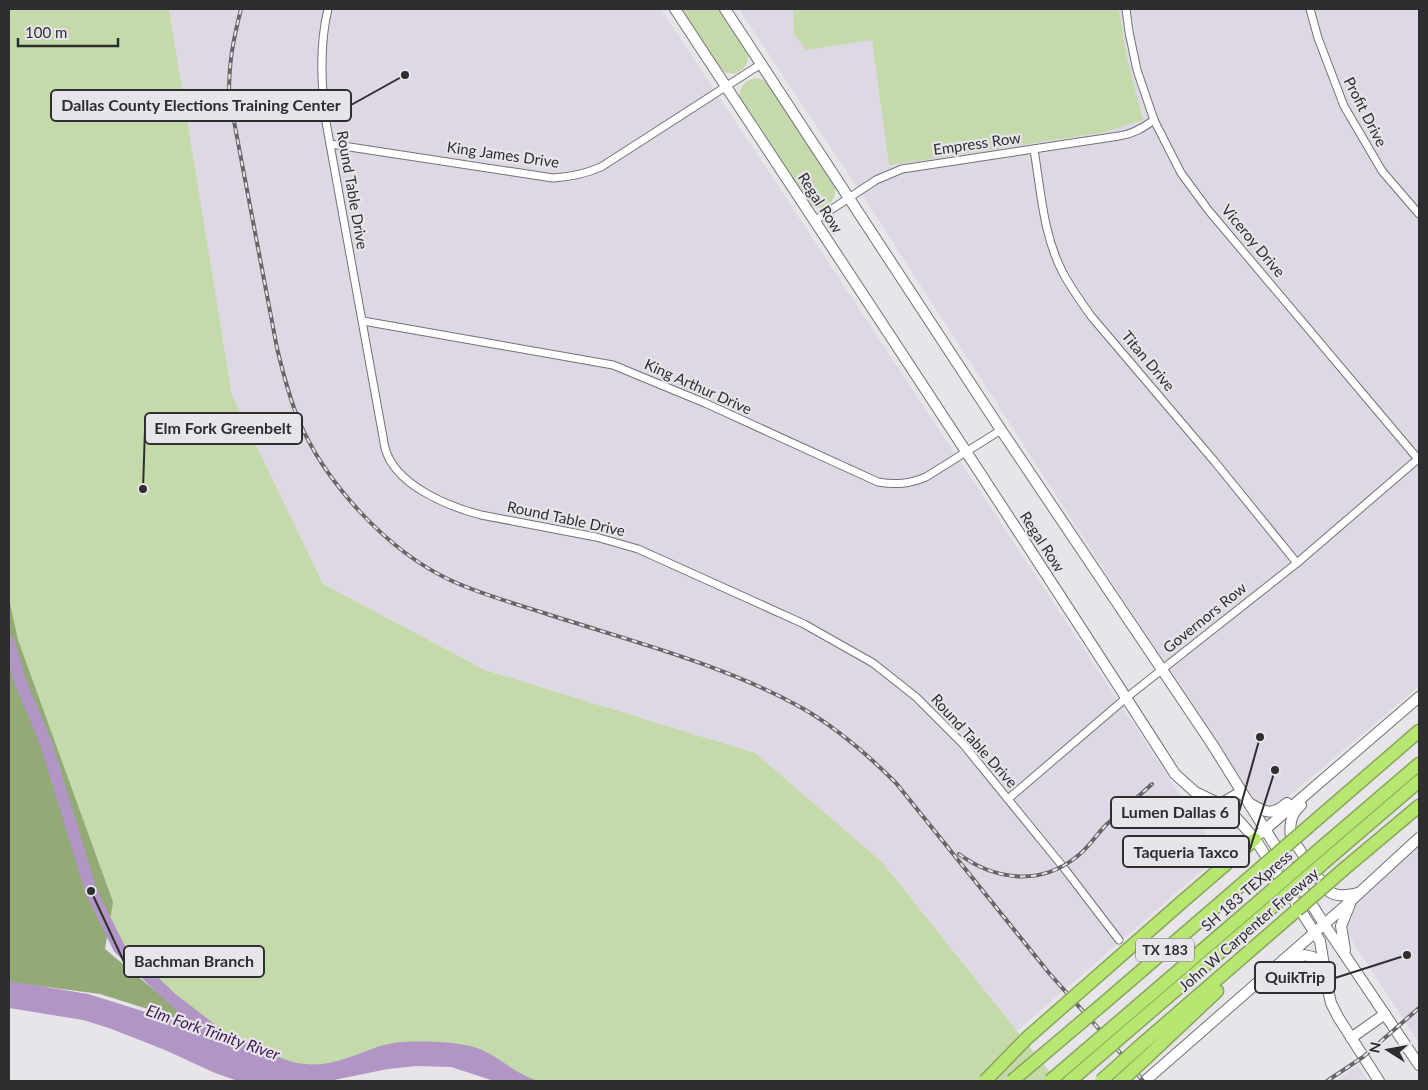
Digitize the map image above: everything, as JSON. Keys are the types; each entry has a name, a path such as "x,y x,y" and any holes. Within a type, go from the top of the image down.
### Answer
{"highway":[{"name":"TX 183","path":"1012,1081 1419,731"},
{"name":"SH 183 TEXpress","path":"1244,923 1328,842 1419,764"},
{"name":"SH 183 TEXpress","path":"1050,1081 1124,1026 1244,923 1335,853 1419,781"},
{"name":"John W Carpenter Freeway","path":"1101,1081 1144,1051 1241,959 1419,806"},
{"path":"985,1081 1027,1038 1255,839"},
{"name":"SH 183 TEXpress","path":"1070,1081 1124,1026"},
{"path":"1121,1081 1144,1051"}],"main road":[{"name":"Regal Row","path":"675,9 906,358 1175,774 1195,792 1220,804 1243,824 1255,839 1320,941 1331,1003 1379,1081"},
{"name":"Regal Row","path":"725,9 1001,430 1212,744 1324,924 1419,1065"},
{"path":"1255,839 1419,697"},
{"path":"1247,802 1262,811 1272,812 1280,810 1305,788 1317,785"},
{"path":"1317,785 1313,794 1295,811 1290,824 1291,838 1327,890 1335,895 1356,896"},
{"path":"1220,804 1241,792"},
{"path":"1145,1081 1356,896 1419,838"},
{"path":"1347,956 1341,926 1344,916 1356,896"},
{"path":"1267,973 1281,970 1304,955 1313,957 1324,968"},
{"path":"1351,1038 1385,1014"}],"street":[{"name":"Round Table Drive","path":"328,9 323,32 321,68 325,112 387,454 394,468 413,484 437,499 472,512 587,535 638,549 818,631 864,657 901,684 963,744 1119,940"},
{"name":"Viceroy Drive","path":"1126,9 1137,70 1154,120 1181,173 1209,211 1419,458"},
{"name":"Profit Drive","path":"1310,9 1318,38 1344,106 1382,171 1419,214"},
{"name":"King James Drive","path":"330,144 553,178 570,177 586,174 601,167 762,64"},
{"name":"Empress Row","path":"814,221 876,180 902,169 1129,134 1143,128 1154,120"},
{"name":"Titan Drive","path":"1034,150 1041,199 1052,248 1063,273 1078,297 1091,316 1215,462 1296,563"},
{"name":"King Arthur Drive","path":"363,322 613,366 705,403 878,482 912,483 926,477 1001,430"},
{"name":"Governors Row","path":"1008,799 1126,698 1296,563 1419,458"}],"shaded area":[{"path":"169,9 661,9 1220,855 1017,1031 882,862 755,753 485,670 323,584 232,395"},
{"path":"739,9 793,9 794,34 806,50 872,39 890,165 1127,58 1119,9 1419,9 1419,686 1276,807 1259,805 1165,664 863,196"},
{"path":"1419,844 1419,1043 1336,916"},
{"path":"9,981 88,994 219,1035 238,1038 296,1063 331,1063 378,1047 403,1042 446,1042 478,1048 525,1076 539,1081 494,1081 451,1067 416,1066 388,1069 329,1081 238,1081 109,1028 83,1020 9,1008"},
{"path":"1358,1066 1368,1081 1335,1081"}],"green space":[{"path":"9,9 169,9 232,395 323,584 485,670 755,753 882,862 1057,1081 524,1081 474,1058 287,1075 248,1063 219,1035 172,999 119,948 91,891 9,642"},
{"path":"680,9 719,9 745,47 748,60 744,68 734,73 720,70"},
{"path":"793,9 1119,9 1127,58 1143,120 1100,133 889,165 872,40 806,50 794,34"},
{"path":"757,78 767,82 835,187 834,198 828,205 819,208 808,205 740,100 740,92 743,85"},
{"path":"9,599 18,640 113,902 105,949 195,1024 100,994 9,982"}],"waterway":[{"name":"Elm Fork Trinity River","path":"9,642 20,681 46,743 91,891 119,948 172,999 219,1035 230,1046"}],"railway":[{"path":"241,9 232,51 229,95 277,348 289,394 299,421 325,468 342,491 382,534 404,552 450,580 473,590 676,654 708,666 772,692 802,708 839,733 863,752 896,783 1049,973 1143,1081"},
{"path":"959,854 987,870 1002,874 1032,876 1047,873 1061,867 1080,854 1106,825 1152,784"},
{"path":"1327,1081 1363,1057 1419,1008"}],"place":[{"name":"Dallas County Elections Training Center","path":"405,75"},
{"name":"Elm Fork Greenbelt","path":"143,489"},
{"name":"Lumen Dallas 6","path":"1260,737"},
{"name":"Taqueria Taxco","path":"1275,770"},
{"name":"Bachman Branch","path":"91,891"},
{"name":"QuikTrip","path":"1407,955"}]}
